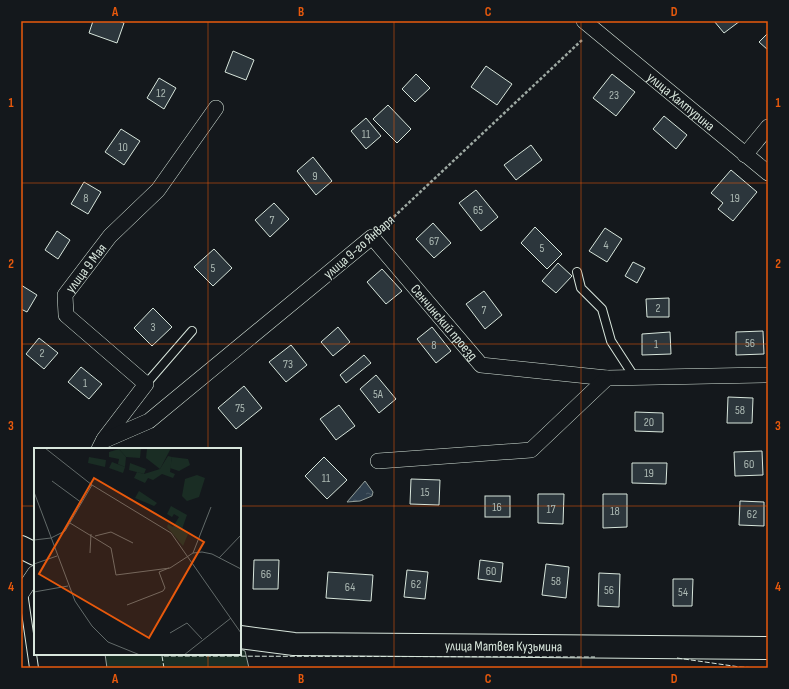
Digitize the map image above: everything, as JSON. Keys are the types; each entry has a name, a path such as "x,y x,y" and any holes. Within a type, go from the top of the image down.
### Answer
{"main road":[{"path":"21,547 34,554"},
{"name":"улица Матвея Кузьмина","path":"241,636 294,644 768,648"}],"street":[{"name":"улица Халтурина","path":"591,23 768,173"},
{"name":"улица 9 Мая","path":"146,384 66,315 65,295 110,236 158,190 216,108"},
{"path":"745,155 768,127"},
{"name":"Сенчинский проезд","path":"372,237 481,365 607,378 768,375"},
{"name":"улица 9-го Января","path":"101,445 149,421 372,237"},
{"path":"378,461 531,450 607,378"},
{"path":"101,445 146,384"},
{"path":"22,593 34,575"}],"lane":[{"path":"577,272 581,288 602,309 611,341 635,378"},
{"path":"146,384 192,331"},
{"path":"22,593 34,668"}],"path":[{"name":"улица 9-го Января","path":"372,237 591,23"}],"green space":[{"path":"241,649 245,651 249,668 107,668 105,655 241,655"}],"water":[{"path":"365,481 373,492 372,496 360,501 347,502"}],"building":[{"path":"93,21 118,21 124,23 117,43 89,33"},
{"path":"714,21 740,21 724,33"},
{"path":"768,33 768,50 759,42"},
{"path":"233,51 254,60 246,80 225,72"},
{"path":"486,66 512,84 497,105 471,87"},
{"path":"416,74 430,88 415,102 402,89"},
{"path":"612,74 635,92 616,116 593,98"},
{"path":"159,78 176,88 164,109 147,98"},
{"path":"388,105 411,129 397,143 373,119"},
{"path":"664,116 687,135 676,149 653,129"},
{"path":"366,118 381,136 366,149 351,131"},
{"path":"121,129 140,141 124,165 105,152"},
{"path":"531,145 542,160 516,180 504,165"},
{"path":"313,157 332,181 316,195 297,171"},
{"path":"731,170 757,192 733,221 718,209 723,203 711,193"},
{"path":"84,182 101,192 88,214 71,204"},
{"path":"476,190 498,217 481,231 459,203"},
{"path":"274,203 289,219 270,237 255,220"},
{"path":"433,223 451,243 434,258 416,239"},
{"path":"535,227 562,254 547,269 521,243"},
{"path":"605,228 622,239 607,262 589,251"},
{"path":"57,231 70,240 58,259 45,250"},
{"path":"214,249 232,268 213,286 194,267"},
{"path":"633,262 645,268 637,283 625,276"},
{"path":"558,263 572,276 556,293 542,281"},
{"path":"382,269 402,291 386,304 367,282"},
{"path":"21,285 37,295 27,312 21,309"},
{"path":"484,291 502,315 485,329 466,304"},
{"path":"669,298 669,317 647,317 646,299"},
{"path":"153,308 172,327 152,346 134,328"},
{"path":"338,327 350,342 333,356 321,342"},
{"path":"432,327 451,351 436,363 417,339"},
{"path":"763,331 764,354 736,355 736,332"},
{"path":"670,332 671,354 642,355 642,334"},
{"path":"39,338 58,353 44,369 26,354"},
{"path":"291,345 307,365 286,382 269,362"},
{"path":"364,355 371,363 346,383 340,375"},
{"path":"81,367 102,384 89,399 68,382"},
{"path":"376,375 396,399 379,413 360,389"},
{"path":"244,386 262,408 236,429 218,408"},
{"path":"728,397 753,398 752,423 727,423"},
{"path":"339,405 355,426 336,440 320,419"},
{"path":"635,412 663,413 663,432 635,431"},
{"path":"762,451 763,475 735,476 734,452"},
{"path":"324,457 347,480 327,499 305,476"},
{"path":"632,463 667,463 666,484 632,483"},
{"path":"411,479 440,480 439,505 410,504"},
{"path":"538,494 564,494 563,524 538,523"},
{"path":"603,494 627,494 627,527 603,528"},
{"path":"485,496 510,496 510,517 485,517"},
{"path":"740,501 764,502 764,526 739,525"},
{"path":"254,560 279,560 278,589 253,589"},
{"path":"480,560 503,563 501,582 478,579"},
{"path":"546,564 569,567 566,598 542,595"},
{"path":"407,570 428,572 425,599 404,597"},
{"path":"328,572 373,575 371,601 326,598"},
{"path":"599,573 620,574 619,607 598,606"},
{"path":"673,579 693,579 692,606 673,606"}],"fence":[{"path":"164,668 162,656 595,657"},
{"path":"677,658 740,667 761,668"}]}
